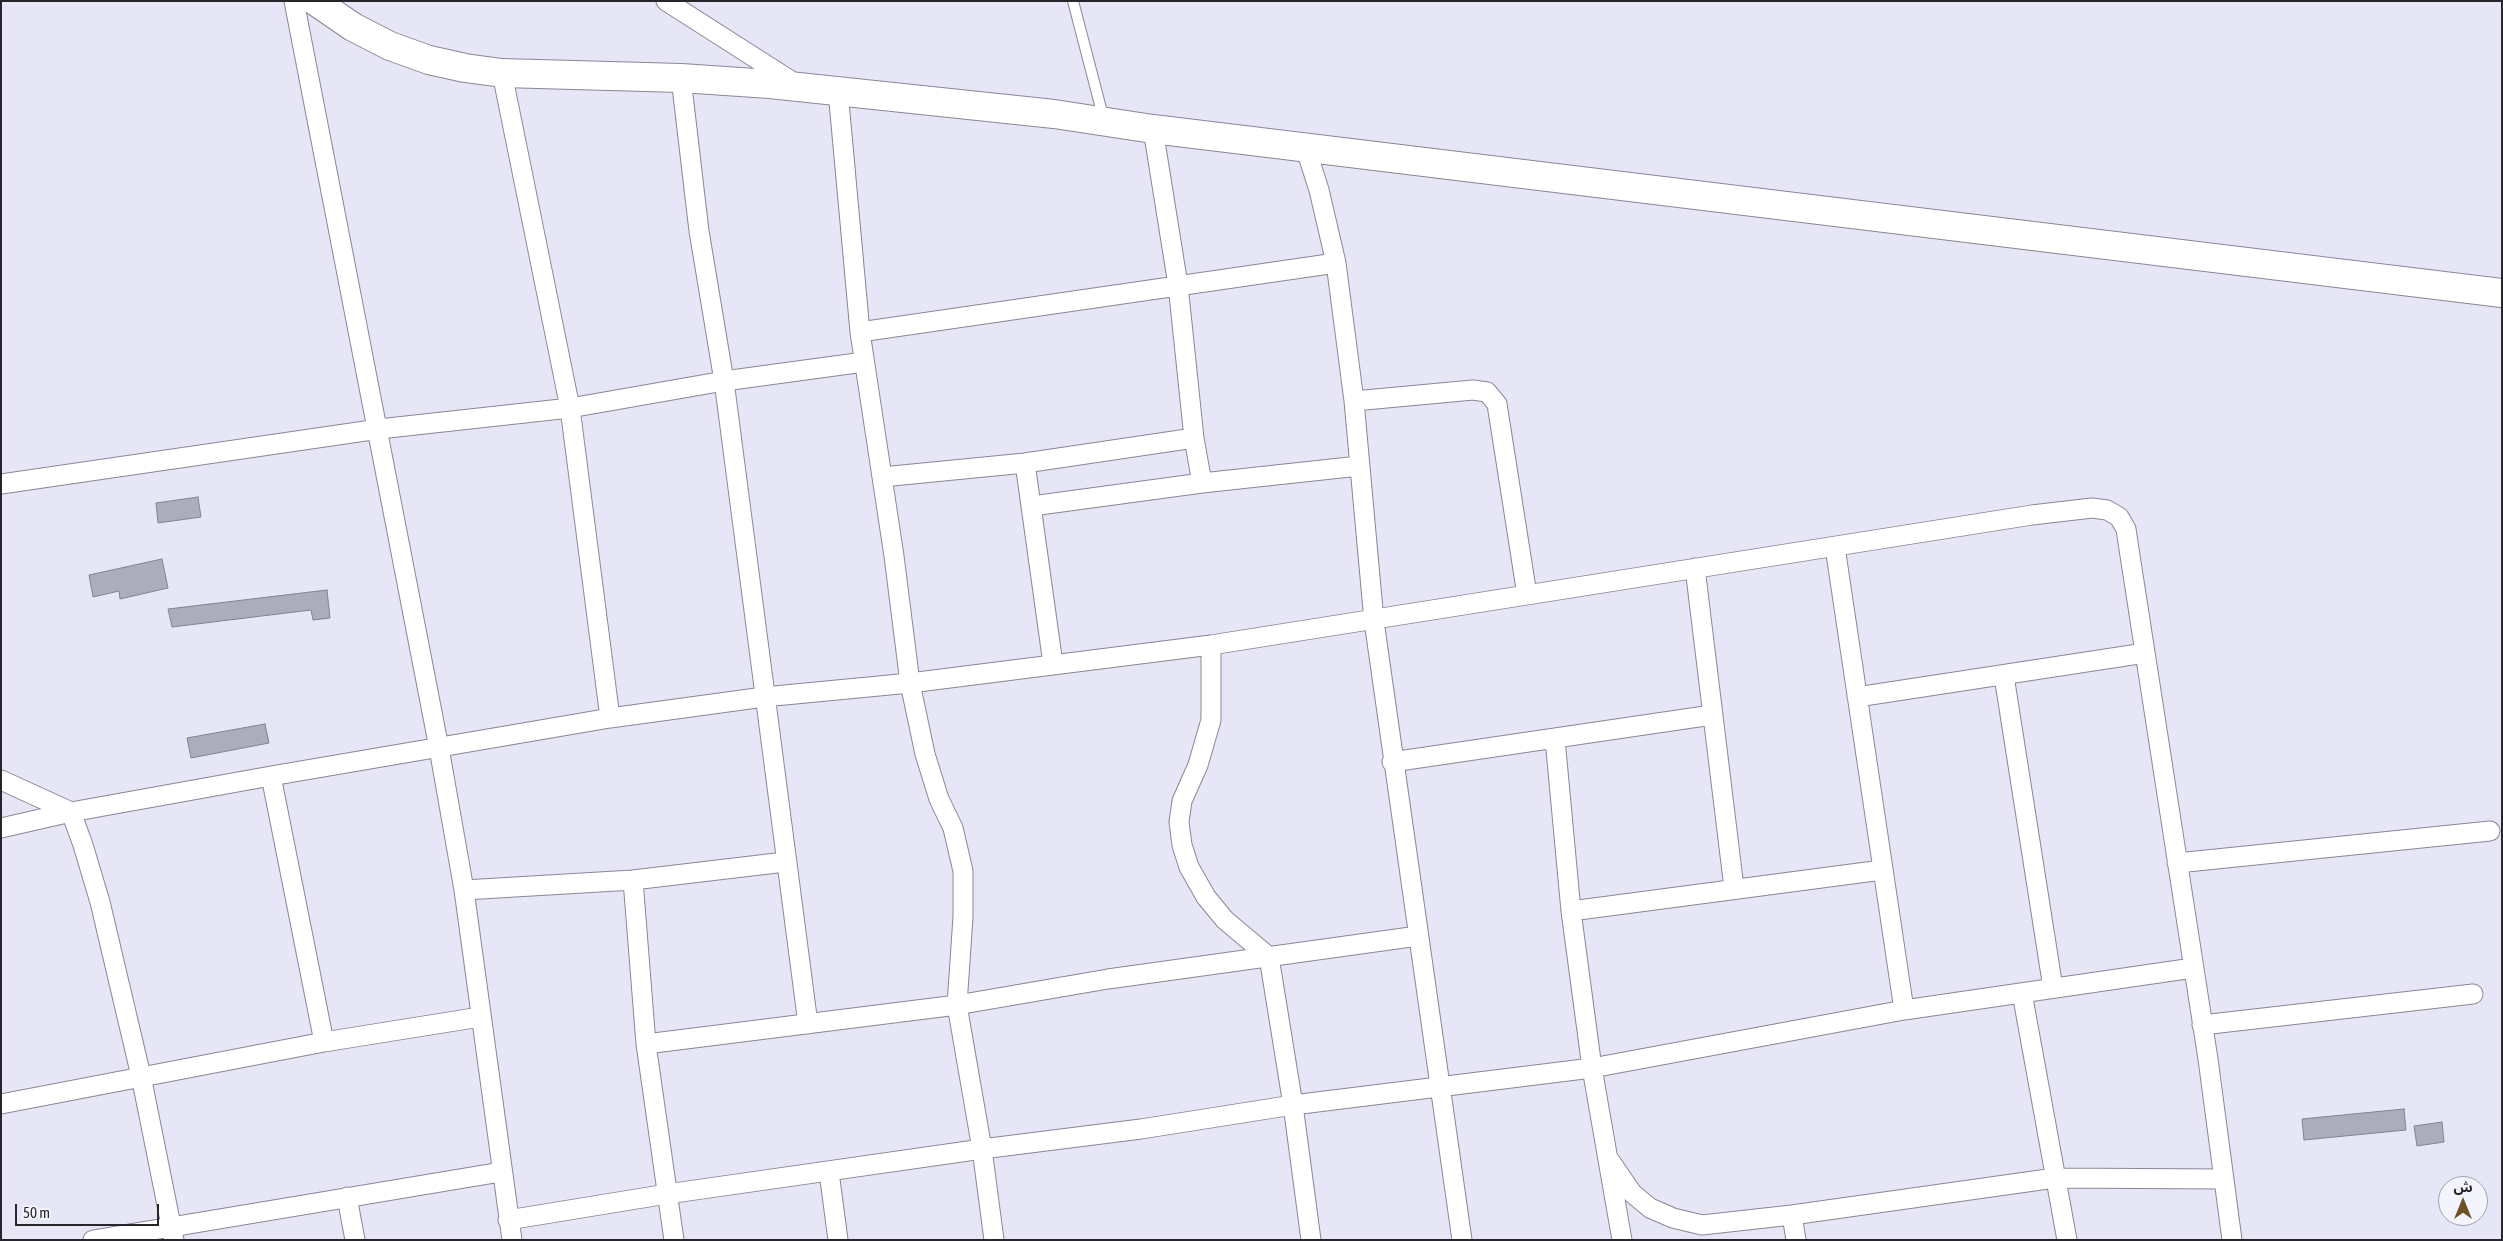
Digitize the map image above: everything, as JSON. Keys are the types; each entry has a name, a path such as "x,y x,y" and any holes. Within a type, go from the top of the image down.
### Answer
{"main road":[{"path":"315,1 353,28 390,46 430,60 502,73 681,78 838,91 1104,121 1153,129 1305,146 2502,294"}],"street":[{"path":"294,1 440,748 464,890 501,1172 512,1240"},
{"path":"666,1 800,87"},
{"path":"502,73 570,408 610,718"},
{"path":"681,78 699,231 724,381 785,862 808,1024"},
{"path":"838,91 860,332 910,683 925,754 939,799 953,828 962,871 963,917 957,1005 982,1149 994,1240"},
{"path":"1153,129 1178,285 1194,438 1202,483"},
{"path":"1305,146 1319,190 1336,263 1354,400 1374,621 1392,762 1441,1086 1462,1240"},
{"path":"860,332 1336,263"},
{"path":"1,484 379,429 570,408 724,381 864,362"},
{"path":"1354,400 1473,390 1487,392 1497,404 1527,594"},
{"path":"882,477 1026,463 1194,438"},
{"path":"1026,463 1053,664"},
{"path":"1032,506 1202,483 1359,466"},
{"path":"1,828 71,812 610,718 764,697 910,683 1211,645 1374,621 1527,594 2032,515 2092,508 2107,510 2119,517 2126,529 2202,1025 2232,1240"},
{"path":"1835,547 1904,1010"},
{"path":"1695,568 1734,888"},
{"path":"1211,645 1211,720 1198,765 1182,801 1180,822 1182,846 1189,867 1206,897 1225,920 1269,957 1293,1105 1311,1240"},
{"path":"1858,697 2145,653"},
{"path":"2004,676 2052,988"},
{"path":"1392,762 1712,715"},
{"path":"1555,739 1571,911 1592,1068 1610,1161 1622,1240"},
{"path":"271,776 324,1042"},
{"path":"1,780 71,812 100,902 142,1076 173,1232"},
{"path":"2177,863 2490,831"},
{"path":"464,890 633,880 785,862"},
{"path":"1571,911 1882,870"},
{"path":"633,880 646,1044 674,1240"},
{"path":"646,1044 957,1005 1108,979 1418,936"},
{"path":"508,1220 667,1194 982,1149 1141,1129 1293,1105 1592,1068 1904,1010 2193,968"},
{"path":"2022,993 2067,1240"},
{"path":"2202,1025 2473,994"},
{"path":"1,1104 324,1042 480,1017"},
{"path":"1610,1161 1632,1193 1650,1208 1673,1218 1702,1224 1792,1215 2055,1178 2223,1179"},
{"path":"93,1240 173,1232 347,1197 501,1172"},
{"path":"830,1172 838,1240"},
{"path":"347,1197 355,1240"},
{"path":"1792,1215 1796,1240"}],"lane":[{"path":"1073,1 1104,121"}],"building":[{"path":"198,497 201,517 158,523 156,503"},
{"path":"162,559 168,588 120,599 119,591 93,597 89,575"},
{"path":"327,590 330,618 313,620 311,610 172,627 168,609"},
{"path":"265,724 269,743 191,758 187,738"},
{"path":"2404,1109 2406,1130 2304,1140 2302,1119"},
{"path":"2442,1122 2444,1142 2417,1146 2414,1126"}]}
